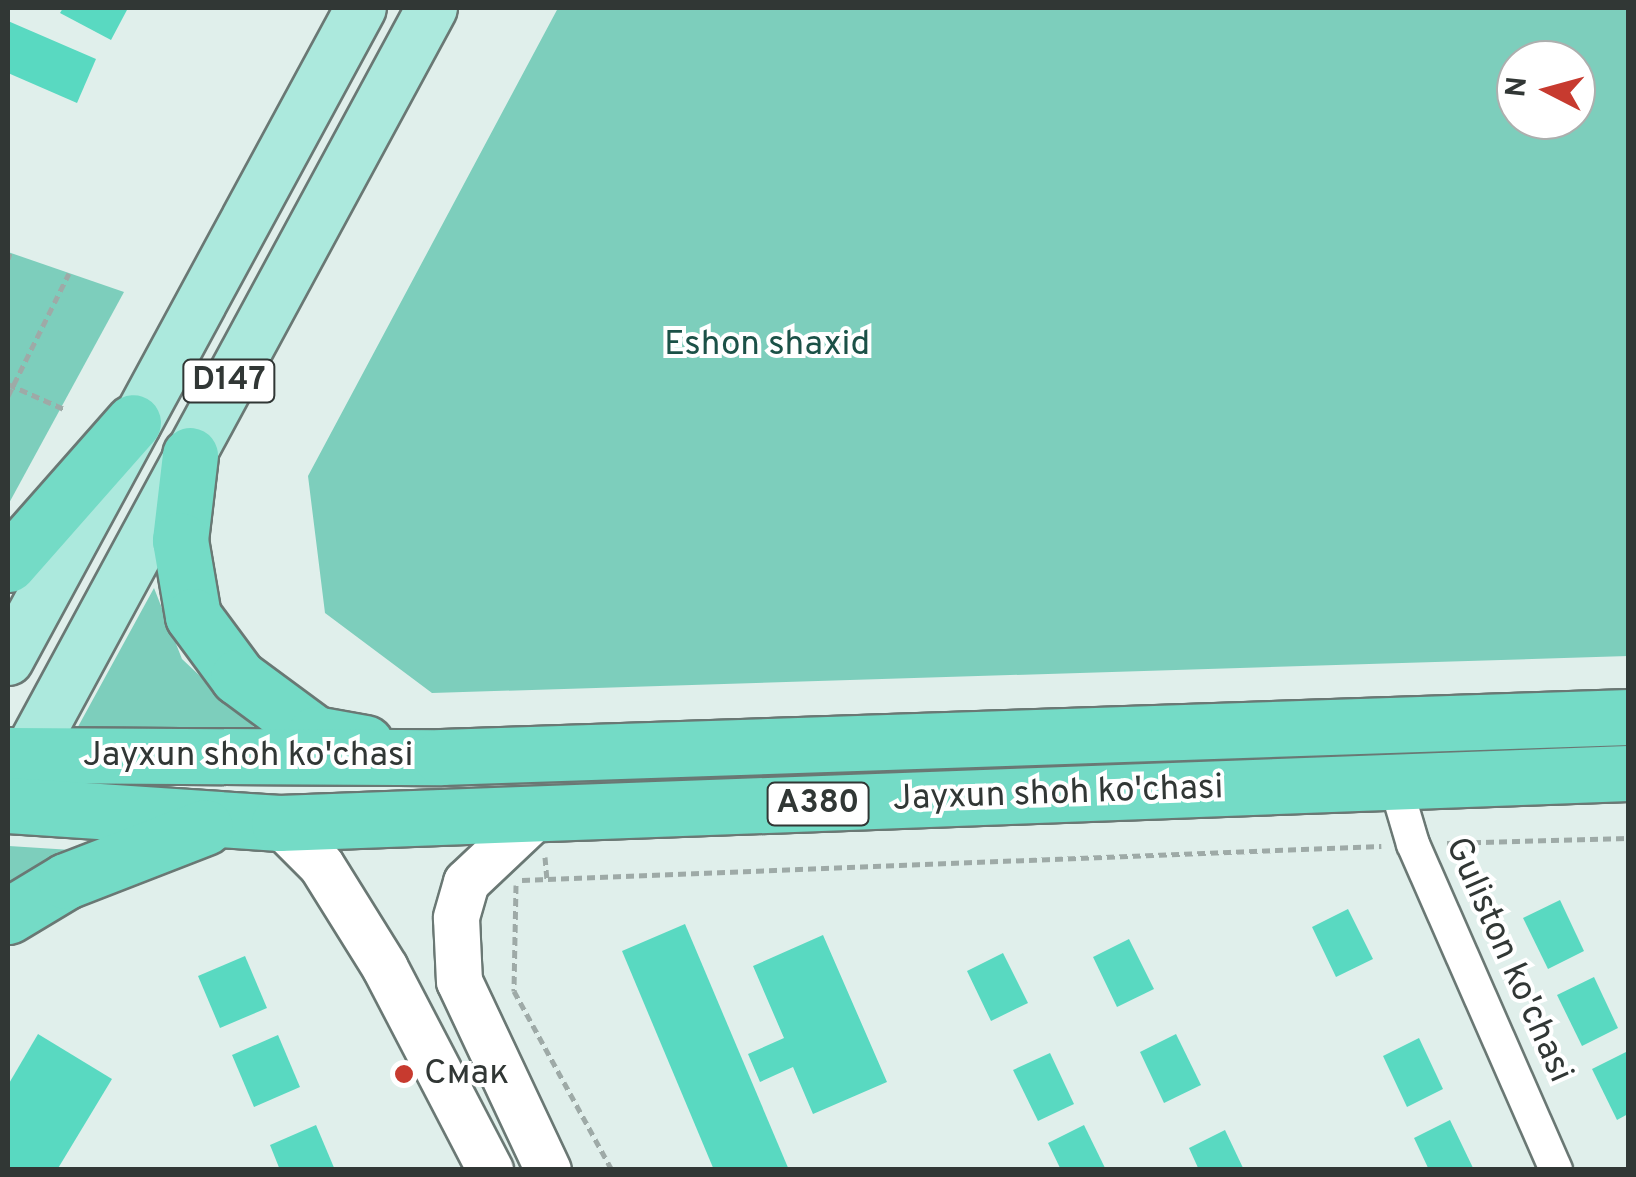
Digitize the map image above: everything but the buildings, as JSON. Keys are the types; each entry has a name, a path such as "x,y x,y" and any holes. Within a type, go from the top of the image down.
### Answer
{"highway":[{"path":"8,564 133,422"},
{"path":"190,455 180,540 193,616 238,677 315,734 442,757"},
{"name":"Jayxun shoh ko'chasi","path":"14,769 1628,717"},
{"name":"Jayxun shoh ko'chasi","path":"8,805 214,823 540,835 1394,780 1628,773"},
{"path":"8,916 66,881 214,823"}],"main road":[{"name":"D147","path":"8,660 133,422 361,8"},
{"name":"D147","path":"14,769 190,455 432,8"},
{"path":"279,823 320,865 386,968 490,1170"},
{"path":"540,835 466,882 456,918 459,981 548,1170"}],"street":[{"name":"Guliston ko'chasi","path":"1394,780 1412,844 1556,1170"}],"path":[{"path":"8,396 69,273"},
{"path":"10,386 66,410"},
{"path":"540,835 547,880"},
{"path":"612,1170 514,991 516,881 1628,838"}],"green space":[{"name":"Eshon shaxid","path":"558,8 1628,8 1628,656 432,693 325,613 308,476"},
{"path":"8,252 124,292 8,505"},
{"path":"154,588 182,659 267,739 74,734"},
{"path":"9,846 87,851 8,887"}],"place":[{"name":"Смак","path":"404,1074"}]}
